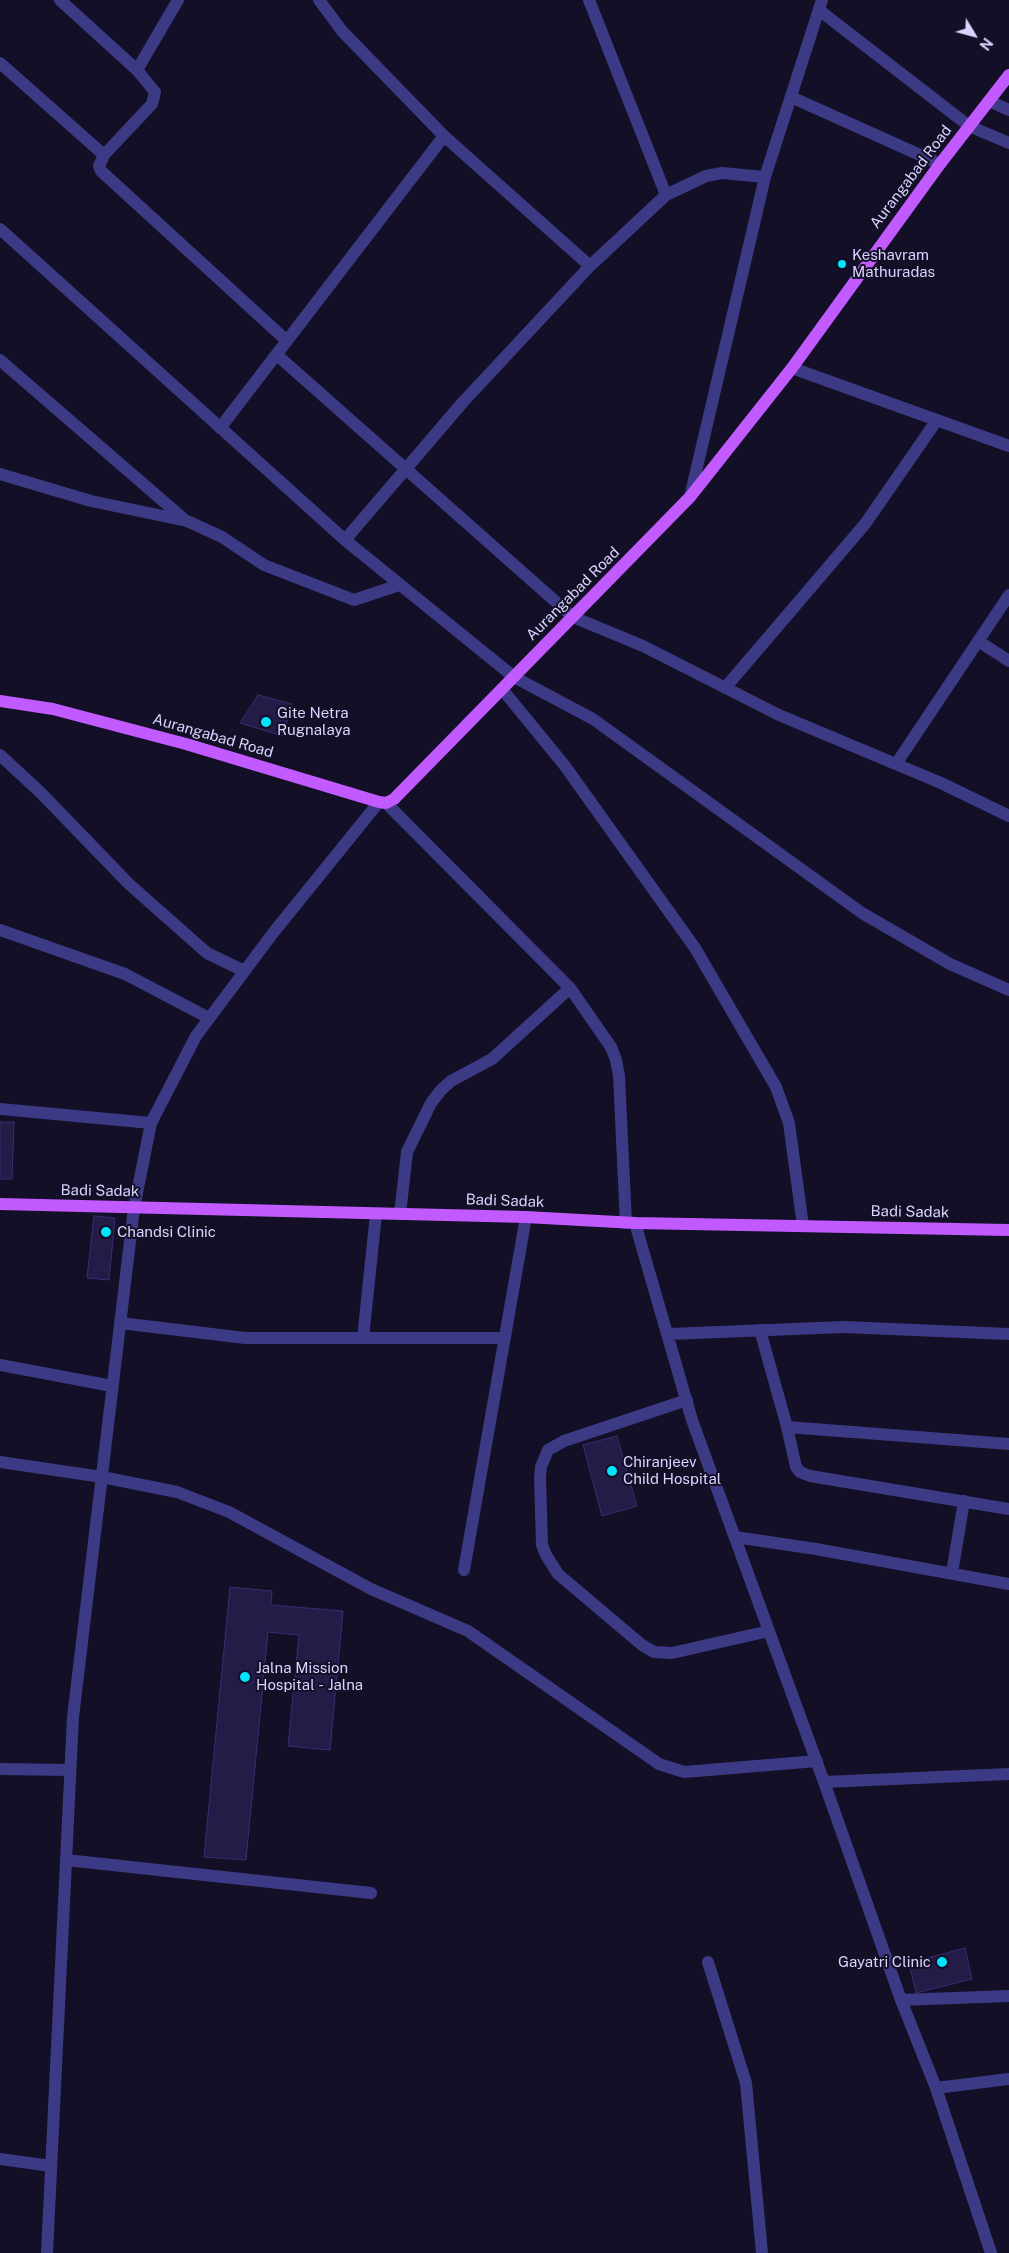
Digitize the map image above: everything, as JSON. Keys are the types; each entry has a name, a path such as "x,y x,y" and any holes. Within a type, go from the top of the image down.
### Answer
{"main road":[{"name":"Aurangabad Road","path":"0,701 53,710 186,744 382,803 394,799 690,497 792,368 940,164 1009,75"},
{"name":"Badi Sadak","path":"0,1204 400,1214 631,1223 1009,1230"}],"street":[{"path":"60,0 137,70 155,92 152,104 104,155 99,166 104,175 287,342"},
{"path":"319,0 342,31 444,136 590,266"},
{"path":"588,0 666,194"},
{"path":"137,70 176,1"},
{"path":"690,497 766,177 820,5 969,126 1009,143"},
{"path":"0,64 104,155"},
{"path":"791,97 940,164"},
{"path":"989,101 1009,110"},
{"path":"220,428 444,136"},
{"path":"345,540 463,402 590,266 666,194 706,176 722,173 766,177"},
{"path":"0,229 345,540 514,677 593,719 862,913 950,964 1009,990"},
{"path":"277,355 573,617 643,646 779,715 941,783 1009,816"},
{"path":"0,360 186,521"},
{"path":"792,368 1009,446"},
{"path":"725,688 865,524 937,420"},
{"path":"0,474 91,501 186,521 222,537 264,565 354,600 399,584"},
{"path":"896,764 1009,594"},
{"path":"978,640 1009,661"},
{"path":"502,689 565,766 695,948 776,1087 789,1123 803,1226"},
{"path":"0,755 41,793 129,884 200,947 244,971"},
{"path":"47,2253 73,1717 134,1208 151,1123 196,1036 272,933 382,803 570,988 602,1032 616,1060 619,1076 631,1223 669,1334 687,1400 901,2000 936,2088 991,2253"},
{"path":"0,930 125,974 209,1018"},
{"path":"400,1214 407,1152 431,1103 451,1081 492,1058 570,988"},
{"path":"0,1109 151,1123"},
{"path":"363,1338 376,1214"},
{"path":"464,1570 526,1218"},
{"path":"120,1323 245,1338 505,1338"},
{"path":"669,1334 844,1327 1009,1334"},
{"path":"760,1330 796,1467 800,1472 810,1476 1009,1509"},
{"path":"0,1365 112,1386"},
{"path":"687,1400 564,1441 548,1450 540,1467 542,1545 558,1574 642,1645 654,1652 672,1653 770,1630"},
{"path":"787,1427 1009,1444"},
{"path":"0,1462 102,1477 177,1492 229,1512 371,1589 468,1631 659,1764 684,1772 817,1761"},
{"path":"952,1574 964,1502"},
{"path":"735,1537 816,1549 1009,1584"},
{"path":"0,1769 70,1770"},
{"path":"824,1782 1009,1774"},
{"path":"66,1860 371,1893"},
{"path":"708,1962 748,2090 762,2253"},
{"path":"901,2000 1009,1996"},
{"path":"936,2088 1009,2079"},
{"path":"0,2159 51,2166"}],"building":[{"path":"258,695 292,704 283,736 240,723"},
{"path":"0,1122 14,1122 12,1179 0,1179"},
{"path":"94,1216 115,1218 109,1280 87,1278"},
{"path":"617,1436 637,1506 602,1516 583,1445"},
{"path":"230,1587 272,1591 271,1605 343,1611 330,1750 288,1746 299,1635 268,1632 246,1860 204,1857"},
{"path":"965,1948 972,1979 916,1993 909,1963"}],"place":[{"name":"Keshavram Mathuradas","path":"842,264"},
{"name":"Gite Netra Rugnalaya","path":"266,722"},
{"name":"Chandsi Clinic","path":"106,1232"},
{"name":"Chiranjeev Child Hospital","path":"612,1471"},
{"name":"Jalna Mission Hospital - Jalna","path":"245,1677"},
{"name":"Gayatri Clinic","path":"942,1962"}]}
